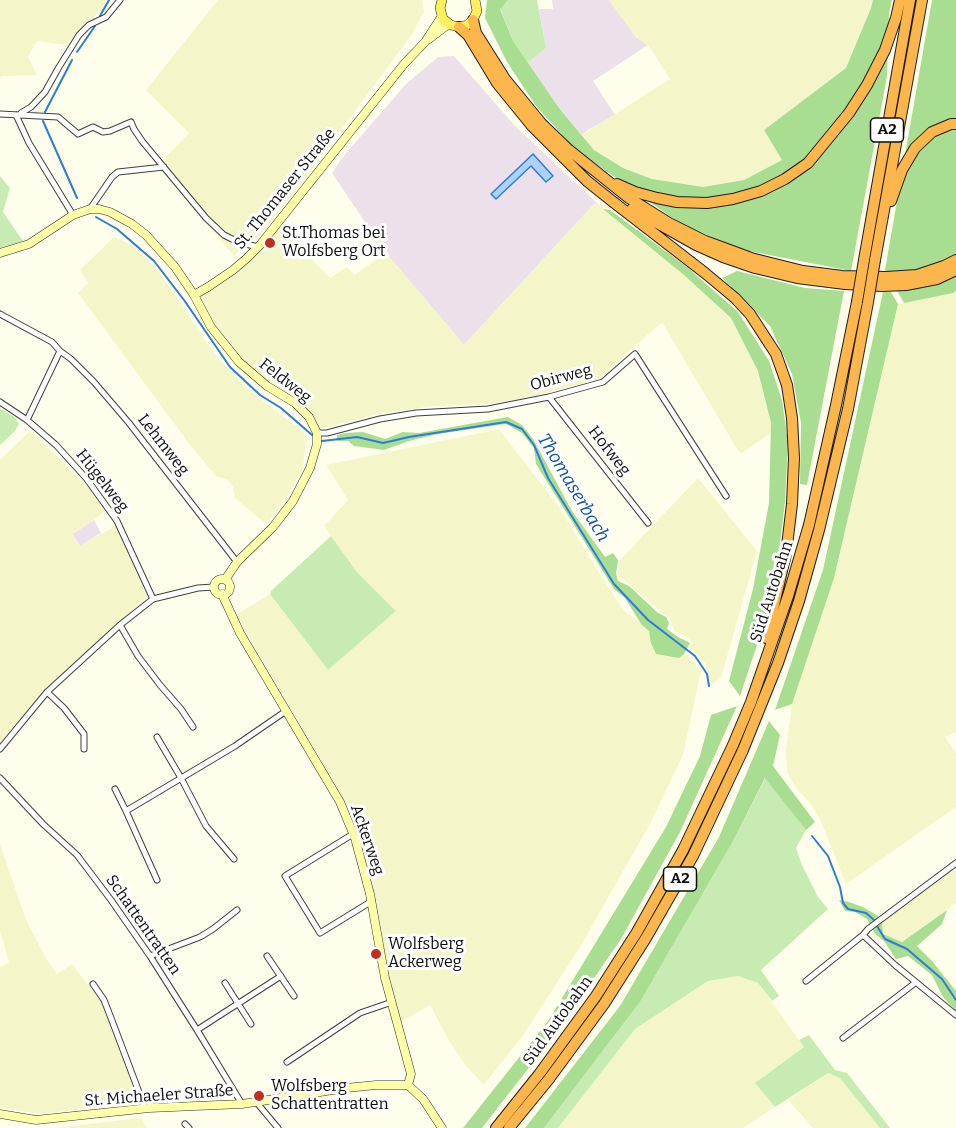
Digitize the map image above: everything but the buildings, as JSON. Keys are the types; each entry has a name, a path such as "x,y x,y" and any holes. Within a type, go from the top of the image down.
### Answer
{"highway":[{"path":"604,178 635,192 677,202 734,199 761,191 785,179 808,163 849,113 867,85 885,50 900,0"},
{"name":"Süd Autobahn","path":"509,1128 549,1079 604,1004 646,938 693,856 743,750 778,663 799,601 819,530 848,409 862,302 910,0"},
{"name":"Süd Autobahn","path":"869,260 882,221 922,0"},
{"path":"473,20 476,33 505,79 541,123 569,150 629,198 669,223 705,241 751,258 803,271 842,276 886,278 917,275 956,260"},
{"path":"454,26 468,35 497,83 532,126 588,181 735,298 750,314 776,354 787,385 792,418 793,481 786,554 768,633 760,657 759,680"},
{"path":"882,221 902,170 915,148 932,132 956,123"},
{"path":"567,160 634,210 667,230 705,249 755,268 797,278 882,286 906,285 937,279 956,270"},
{"name":"Süd Autobahn","path":"496,1128 589,1006 637,932 711,794 733,745 759,680 788,596 809,525 862,302"}],"main road":[{"path":"442,0 440,8 442,16 445,21 454,26 467,25 473,20 477,11 477,2"},
{"name":"St. Thomaser Straße","path":"425,42 442,16"},
{"name":"St. Thomaser Straße","path":"194,295 233,270 258,247 404,64 425,42 447,26 454,26"},
{"path":"0,253 29,244 73,215 90,209 99,209 110,212 132,224 146,235 175,267 194,295"},
{"name":"Feldweg","path":"194,295 211,327 239,362 267,386 295,403 309,417 317,433"},
{"path":"225,580 237,562 273,527 293,501 310,468 317,444 317,433"},
{"path":"217,580 225,580 229,583 230,588 222,594 217,592 214,586 217,580"},
{"name":"Ackerweg","path":"222,594 240,633 340,802 353,834 372,901 385,978 411,1074 408,1085"},
{"name":"St. Michaeler Straße","path":"0,1114 36,1120 144,1108 257,1103 376,1084 408,1085"},
{"path":"408,1085 423,1098 442,1128"}],"street":[{"path":"16,115 31,107 45,92 79,35 89,25 105,17 120,0"},
{"path":"0,114 58,117 78,134 93,127 103,132 110,131 131,122 142,141 206,218 224,235 238,242 258,247"},
{"path":"16,115 29,143 73,215"},
{"path":"90,209 118,172 164,167"},
{"name":"Lehmweg","path":"0,314 52,342 94,382 237,562"},
{"path":"27,420 60,351"},
{"name":"Obirweg","path":"317,433 327,433 380,418 488,409 549,397 603,382 635,354 726,496"},
{"name":"Hofweg","path":"549,397 648,523"},
{"name":"Hügelweg","path":"0,402 27,420 56,445 86,478 117,521 153,599"},
{"path":"0,748 47,692 120,625 153,599 214,586"},
{"path":"120,625 138,656 181,709 193,728"},
{"path":"47,692 64,708 84,734 84,749"},
{"path":"126,811 235,746 286,711"},
{"path":"157,737 206,826 234,859"},
{"name":"Schattentratten","path":"0,778 43,824 77,855 111,900 150,956 242,1104"},
{"path":"114,789 157,880"},
{"path":"353,834 285,876 320,933 372,901"},
{"path":"806,981 863,935 868,928 956,863"},
{"path":"150,956 200,937 237,910"},
{"path":"863,935 895,966 956,1015"},
{"path":"267,956 294,996"},
{"path":"197,1030 281,976"},
{"path":"225,982 251,1024"},
{"path":"843,1038 915,983"},
{"path":"93,984 108,1009 144,1108"},
{"path":"287,1062 360,1013 392,1002"},
{"path":"257,1103 276,1127"}],"shaded area":[{"path":"552,0 609,0 636,37 648,45 593,81 615,115 582,135 559,108 528,63 546,48 539,9 553,9"},
{"path":"454,56 515,126 596,202 464,345 386,253 332,173 342,158 406,84 438,57"},
{"path":"94,520 101,533 80,546 72,534"}],"green space":[{"path":"0,0 106,0 100,11 66,45 37,41 28,57 37,75 0,78"},
{"path":"218,0 422,0 424,12 411,36 291,197 256,239 247,241 234,256 157,166 189,133 146,90"},
{"path":"487,0 508,0 500,9 513,41 559,108 594,150 623,168 652,179 703,187 744,180 782,160 764,130 846,68 873,0 892,0 889,14 887,76 851,271 744,250 681,224 575,149 536,106 507,62 485,18"},
{"path":"508,0 537,0 546,48 528,63 513,41 500,8"},
{"path":"609,0 873,0 846,68 764,130 782,160 744,180 703,187 652,179 623,168 594,150 582,135 670,79 648,45 636,37"},
{"path":"932,0 956,0 956,291 904,303 885,270"},
{"path":"0,176 10,188 3,212 23,241 0,248"},
{"path":"596,202 684,275 731,318 758,371 771,423 771,433 742,453 738,451 662,322 597,380 513,401 434,406 378,414 320,429 307,410 268,384 241,361 210,323 200,295 280,226 330,278 347,267 354,275 386,253 464,345"},
{"path":"603,209 610,210 687,267 738,312 769,361 782,400 788,443 785,502 777,568 762,630 740,696 729,681 753,589 769,503 771,423 758,371 731,318 684,275"},
{"path":"114,237 134,246 158,270 212,351 244,386 307,435 303,468 285,500 266,524 235,498 233,487 227,479 217,477 190,445 78,293 88,283 80,270"},
{"path":"737,271 805,288 844,291 807,485 800,484 801,423 792,374 770,326 722,278"},
{"path":"956,291 956,732 945,737 956,753 956,807 846,884 820,819 787,772 786,750 792,704 834,578 898,304"},
{"path":"883,292 891,292 898,304 834,578 792,704 775,710 823,570"},
{"path":"0,408 16,418 19,424 0,445"},
{"path":"508,417 522,425 533,439 572,511 605,557 613,553 618,560 616,574 618,581 629,586 658,613 666,617 669,623 667,629 690,643 679,658 656,654 649,631 641,624 625,598 614,589 536,464 534,448 522,433 506,424 438,434 384,450 354,446 348,441 337,441 337,435 346,433 363,432 385,439 403,432 419,433"},
{"path":"499,429 559,507 624,611 687,655 701,671 683,755 650,824 580,947 524,1034 484,1085 467,1067 449,1041 430,1005 401,1022 389,975 372,881 352,817 341,794 236,615 270,594 328,670 396,611 357,572 324,526 348,500 326,465"},
{"path":"30,431 83,481 105,511 72,533 79,546 116,526 147,597 47,687 0,743 0,460"},
{"path":"698,478 757,551 721,678 711,685 705,663 690,648 692,643 686,636 674,631 671,620 618,575 620,560"},
{"path":"331,536 357,572 396,611 328,670 270,594"},
{"path":"737,706 680,832 621,939 559,1029 482,1128 463,1128 548,1021 666,827 700,756 711,715"},
{"path":"769,721 780,735 773,766 815,822 806,830 765,778 732,843 640,1002 544,1128 525,1128 620,1006 719,837"},
{"path":"766,777 806,830 796,848 818,897 828,909 761,970 779,996 772,1001 758,983 738,976 708,981 635,1029 558,1128 544,1128 640,1002 732,843"},
{"path":"0,844 26,920 47,960 57,974 72,964 101,1002 137,1096 137,1103 41,1114 0,1108 0,967 9,963 0,931"},
{"path":"956,865 956,903 902,942 883,934 882,922"},
{"path":"839,900 863,907 878,916 882,922 883,934 902,942 947,910 942,924 917,946 956,991 956,1011 943,997 932,975 908,956 896,959 884,941 875,934 867,919 855,912 845,911"},
{"path":"738,976 758,983 804,1047 755,1083 775,1107 743,1128 558,1128 635,1029 708,981"},
{"path":"809,1035 835,1070 847,1073 890,1128 880,1128 840,1078 828,1073 775,1107 755,1083 804,1047 799,1040"},
{"path":"828,1073 840,1078 880,1128 813,1128 788,1100"},
{"path":"140,1118 147,1128 55,1128"}],"water":[{"path":"533,154 553,176 546,182 531,166 496,199 491,194"}],"waterway":[{"name":"Thomaserbach","path":"100,16 109,0"},
{"name":"Thomaserbach","path":"77,52 95,26"},
{"name":"Thomaserbach","path":"45,112 72,60"},
{"name":"Thomaserbach","path":"43,121 77,198"},
{"name":"Thomaserbach","path":"96,217 117,229 154,261 230,367 260,395 281,408 312,435"},
{"name":"Thomaserbach","path":"322,441 357,437 383,443 506,422 522,429 534,445 548,478 614,584 648,620 695,656 707,674 709,686"},
{"name":"Thomaserbach","path":"812,836 828,856 840,887 843,903 848,909 866,913 874,920"},
{"name":"Thomaserbach","path":"877,926 885,939 907,949 942,979 956,1000"}],"place":[{"name":"St.Thomas bei Wolfsberg Ort","path":"270,243"},
{"name":"Wolfsberg Ackerweg","path":"376,954"},
{"name":"Wolfsberg Schattentratten","path":"259,1096"}]}
